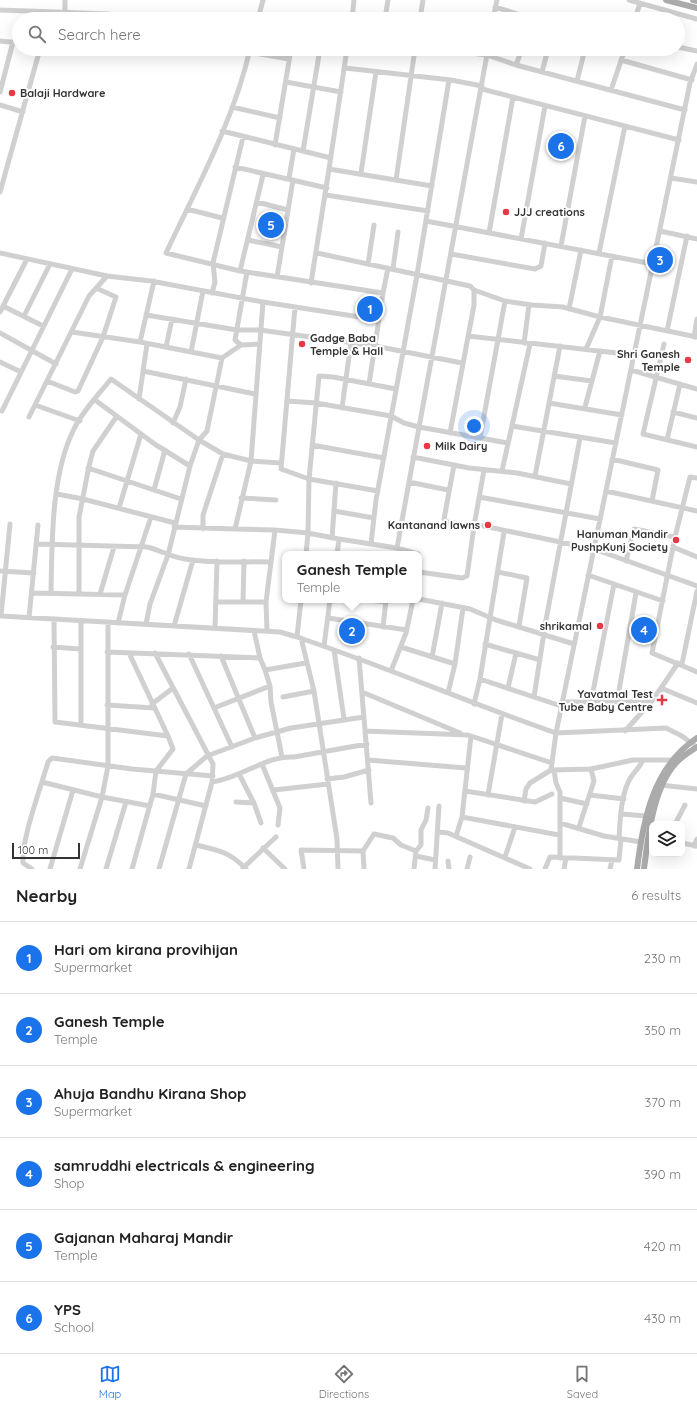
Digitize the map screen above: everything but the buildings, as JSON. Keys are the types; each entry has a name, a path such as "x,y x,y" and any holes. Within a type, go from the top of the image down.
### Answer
{"main road":[{"path":"666,0 697,8"},
{"path":"693,0 697,1"},
{"path":"653,821 663,771 691,742 697,738"},
{"path":"637,869 647,816 660,785 674,765 696,747"},
{"path":"644,869 649,842"}],"street":[{"path":"0,10 65,12 65,0"},
{"path":"260,12 263,0"},
{"path":"353,12 354,0"},
{"path":"386,12 388,0"},
{"path":"421,12 422,0"},
{"path":"494,12 497,0"},
{"path":"628,0 672,12"},
{"path":"637,12 640,3"},
{"path":"495,7 511,12"},
{"path":"685,16 697,19"},
{"path":"0,40 12,42"},
{"path":"0,92 12,46"},
{"path":"685,48 697,51"},
{"path":"0,192 38,56"},
{"path":"249,56 243,80 222,131 166,252 240,271 383,293"},
{"path":"276,56 289,59"},
{"path":"275,144 290,56"},
{"path":"303,151 319,56"},
{"path":"311,283 317,253 347,56"},
{"path":"396,180 414,56"},
{"path":"397,548 487,56"},
{"path":"490,56 516,65 685,110"},
{"path":"516,65 519,56"},
{"path":"542,72 546,56"},
{"path":"577,81 584,56"},
{"path":"611,90 622,56"},
{"path":"621,60 692,80"},
{"path":"345,68 449,80 679,140"},
{"path":"560,858 560,798 552,763 556,733 685,110 696,68"},
{"path":"361,173 376,72"},
{"path":"372,544 378,491 417,275 449,80"},
{"path":"286,82 341,92"},
{"path":"489,233 513,97"},
{"path":"0,105 23,112"},
{"path":"521,239 545,106"},
{"path":"232,107 280,118"},
{"path":"561,246 585,116"},
{"path":"599,254 625,126"},
{"path":"222,131 331,158"},
{"path":"212,293 215,282 213,263 222,218 243,137"},
{"path":"278,278 288,210 294,149"},
{"path":"235,167 263,175 291,179 327,188"},
{"path":"329,169 361,173 432,186"},
{"path":"240,271 263,175"},
{"path":"671,178 697,182"},
{"path":"326,195 428,211"},
{"path":"257,202 288,210"},
{"path":"186,209 222,218"},
{"path":"426,221 653,264"},
{"path":"368,264 374,225"},
{"path":"660,231 697,238"},
{"path":"369,384 383,293 391,269 398,232"},
{"path":"667,331 687,236"},
{"path":"248,240 282,247"},
{"path":"451,254 535,269 541,266 545,243"},
{"path":"569,309 580,250"},
{"path":"0,253 107,276 154,281 243,299 379,320"},
{"path":"317,253 445,282 470,286 474,290 505,301 529,305 554,305 600,317 695,337 697,319"},
{"path":"586,349 600,317 612,256"},
{"path":"0,312 27,259"},
{"path":"24,316 50,264"},
{"path":"2,411 72,269"},
{"path":"241,345 235,340 248,272"},
{"path":"29,417 89,296 107,276"},
{"path":"140,342 154,281"},
{"path":"47,381 77,392 103,337 116,297 96,288"},
{"path":"450,433 474,305 474,290"},
{"path":"191,352 203,291"},
{"path":"480,438 505,301"},
{"path":"235,529 251,461 263,302"},
{"path":"502,471 527,343 529,305"},
{"path":"3,306 43,326"},
{"path":"295,307 281,469 309,479 378,491"},
{"path":"146,315 237,330 260,330 351,342 462,364"},
{"path":"166,347 172,319"},
{"path":"72,332 140,342 222,358 241,345 259,344"},
{"path":"0,333 56,364"},
{"path":"468,336 498,341 560,346 634,355"},
{"path":"342,408 351,342"},
{"path":"139,399 148,344"},
{"path":"664,344 643,434 697,447"},
{"path":"535,476 560,346"},
{"path":"585,407 600,351"},
{"path":"146,624 150,604 168,555 174,525 190,466 199,440 208,432 222,358"},
{"path":"0,362 21,372"},
{"path":"631,370 697,389"},
{"path":"143,371 218,385 255,394"},
{"path":"306,551 309,479 319,376 396,390"},
{"path":"554,376 592,381"},
{"path":"51,593 54,510 63,463 73,431 111,379 173,423 223,454 251,461 281,463"},
{"path":"173,423 180,407 186,379"},
{"path":"667,440 680,384"},
{"path":"95,400 141,434 190,466"},
{"path":"287,402 316,403 392,416 404,423 419,427 508,443"},
{"path":"549,402 585,407 622,415"},
{"path":"35,405 80,421"},
{"path":"673,412 697,418"},
{"path":"79,593 79,517 88,468 93,451 117,416"},
{"path":"512,426 616,443"},
{"path":"119,508 141,434"},
{"path":"534,697 543,635 580,438"},
{"path":"312,445 384,458"},
{"path":"154,490 165,450"},
{"path":"203,528 203,515 223,454"},
{"path":"413,457 484,470 535,476 571,484"},
{"path":"612,459 658,470 652,501"},
{"path":"454,465 448,490 444,517 445,521 474,525 594,549 697,586"},
{"path":"88,468 181,499"},
{"path":"422,572 466,577 468,573 474,525 484,470"},
{"path":"697,478 690,477 682,507 673,547 664,601 652,653 697,672"},
{"path":"409,482 448,490"},
{"path":"332,538 336,483"},
{"path":"606,491 697,510"},
{"path":"57,494 119,508 174,525 203,528 275,530 308,533 339,540 397,548 406,551"},
{"path":"479,497 600,519"},
{"path":"242,498 276,500"},
{"path":"334,511 374,518"},
{"path":"118,623 125,595 151,517"},
{"path":"10,524 3,571 1,616 215,627 280,632 359,658 474,704 556,733 666,728 691,742 696,747"},
{"path":"29,618 33,593 38,525"},
{"path":"626,561 634,529 675,537"},
{"path":"267,631 266,602 275,530"},
{"path":"474,704 480,679 504,532"},
{"path":"337,551 339,540"},
{"path":"37,544 147,547 160,550 168,555 193,560 271,562"},
{"path":"100,594 114,547"},
{"path":"673,547 697,557"},
{"path":"174,626 193,560"},
{"path":"215,627 216,561"},
{"path":"243,602 244,561"},
{"path":"3,571 34,573"},
{"path":"498,572 526,578 519,626"},
{"path":"588,575 636,593 664,601"},
{"path":"591,702 614,584"},
{"path":"624,731 651,702 680,664 695,608 697,591"},
{"path":"33,593 125,595"},
{"path":"617,702 636,593"},
{"path":"422,600 463,608 574,644"},
{"path":"216,602 266,602"},
{"path":"301,603 299,638 314,691 317,724 328,781 338,869"},
{"path":"324,646 330,603"},
{"path":"383,627 386,603"},
{"path":"392,671 407,630 412,603"},
{"path":"432,657 442,603"},
{"path":"448,693 455,664 463,608"},
{"path":"328,618 407,630"},
{"path":"54,619 54,720 56,722 168,736"},
{"path":"81,621 81,725"},
{"path":"80,869 102,797 108,766 108,622"},
{"path":"254,631 260,658 270,686 271,702 282,756"},
{"path":"485,644 540,660"},
{"path":"54,647 80,649"},
{"path":"401,647 455,664"},
{"path":"334,650 344,719"},
{"path":"108,652 260,658"},
{"path":"129,652 168,736 172,751 156,771 154,794 132,869"},
{"path":"155,653 207,756 213,764 212,782 189,869"},
{"path":"508,688 516,653"},
{"path":"189,654 232,747"},
{"path":"221,656 255,738"},
{"path":"359,658 371,803"},
{"path":"265,670 306,663"},
{"path":"480,679 534,697 562,704 591,702 651,702"},
{"path":"214,708 270,686"},
{"path":"107,705 153,706 173,688"},
{"path":"661,688 697,703"},
{"path":"283,697 314,691"},
{"path":"362,692 464,735"},
{"path":"488,795 502,714"},
{"path":"159,869 186,774 207,756 255,738 277,732 344,719 364,717"},
{"path":"365,731 471,736 496,746 552,763"},
{"path":"456,836 462,817 466,768 471,736"},
{"path":"212,782 229,779 282,756 294,758 367,744"},
{"path":"32,869 23,863 27,834 48,762 52,758 108,766 213,776"},
{"path":"368,760 466,768"},
{"path":"545,869 550,857 619,860 621,814 624,799 631,776 640,768 644,760"},
{"path":"524,801 526,789 530,783 553,770 591,769 622,761 673,760"},
{"path":"262,764 274,790 280,808 278,825"},
{"path":"580,828 594,781 591,769"},
{"path":"274,790 328,781 369,770"},
{"path":"239,774 254,803 261,823"},
{"path":"42,782 102,797 150,806"},
{"path":"660,785 697,790"},
{"path":"50,869 73,790"},
{"path":"464,791 539,802 546,796 552,794"},
{"path":"154,794 206,806"},
{"path":"590,795 624,799"},
{"path":"560,798 587,804"},
{"path":"106,869 126,802"},
{"path":"236,802 254,803"},
{"path":"677,821 685,805"},
{"path":"435,869 439,806"},
{"path":"414,869 416,853 421,845 421,830 426,820 428,808"},
{"path":"621,814 647,816"},
{"path":"462,817 559,835"},
{"path":"560,823 620,839 641,842"},
{"path":"505,857 514,827"},
{"path":"438,832 456,836 505,857 519,867 530,869"},
{"path":"364,869 363,850 374,834 393,838 401,845 416,853 435,860"},
{"path":"196,845 219,850 232,856 244,868 276,837"},
{"path":"685,844 695,846 697,839"},
{"path":"264,848 286,869"},
{"path":"304,869 301,850 363,850"},
{"path":"467,869 470,857"},
{"path":"564,869 566,858"},
{"path":"610,869 612,860"},
{"path":"448,861 449,869"}],"place":[{"name":"Balaji Hardware","path":"12,93"},
{"name":"YPS","path":"561,146"},
{"name":"JJJ creations","path":"506,212"},
{"name":"Gajanan Maharaj Mandir","path":"271,225"},
{"name":"Ahuja Bandhu Kirana Shop","path":"660,260"},
{"name":"Hari om kirana provihijan","path":"370,309"},
{"name":"Gadge Baba Temple & Hall","path":"302,344"},
{"name":"Shri Ganesh Temple","path":"688,360"},
{"name":"Milk Dairy","path":"427,446"},
{"name":"Kantanand lawns","path":"488,525"},
{"name":"Hanuman Mandir PushpKunj Society","path":"676,540"},
{"name":"shrikamal","path":"600,626"},
{"name":"samruddhi electricals & engineering","path":"644,630"},
{"name":"Ganesh Temple","path":"352,631"},
{"name":"Yavatmal Test Tube Baby Centre","path":"662,700"}]}
